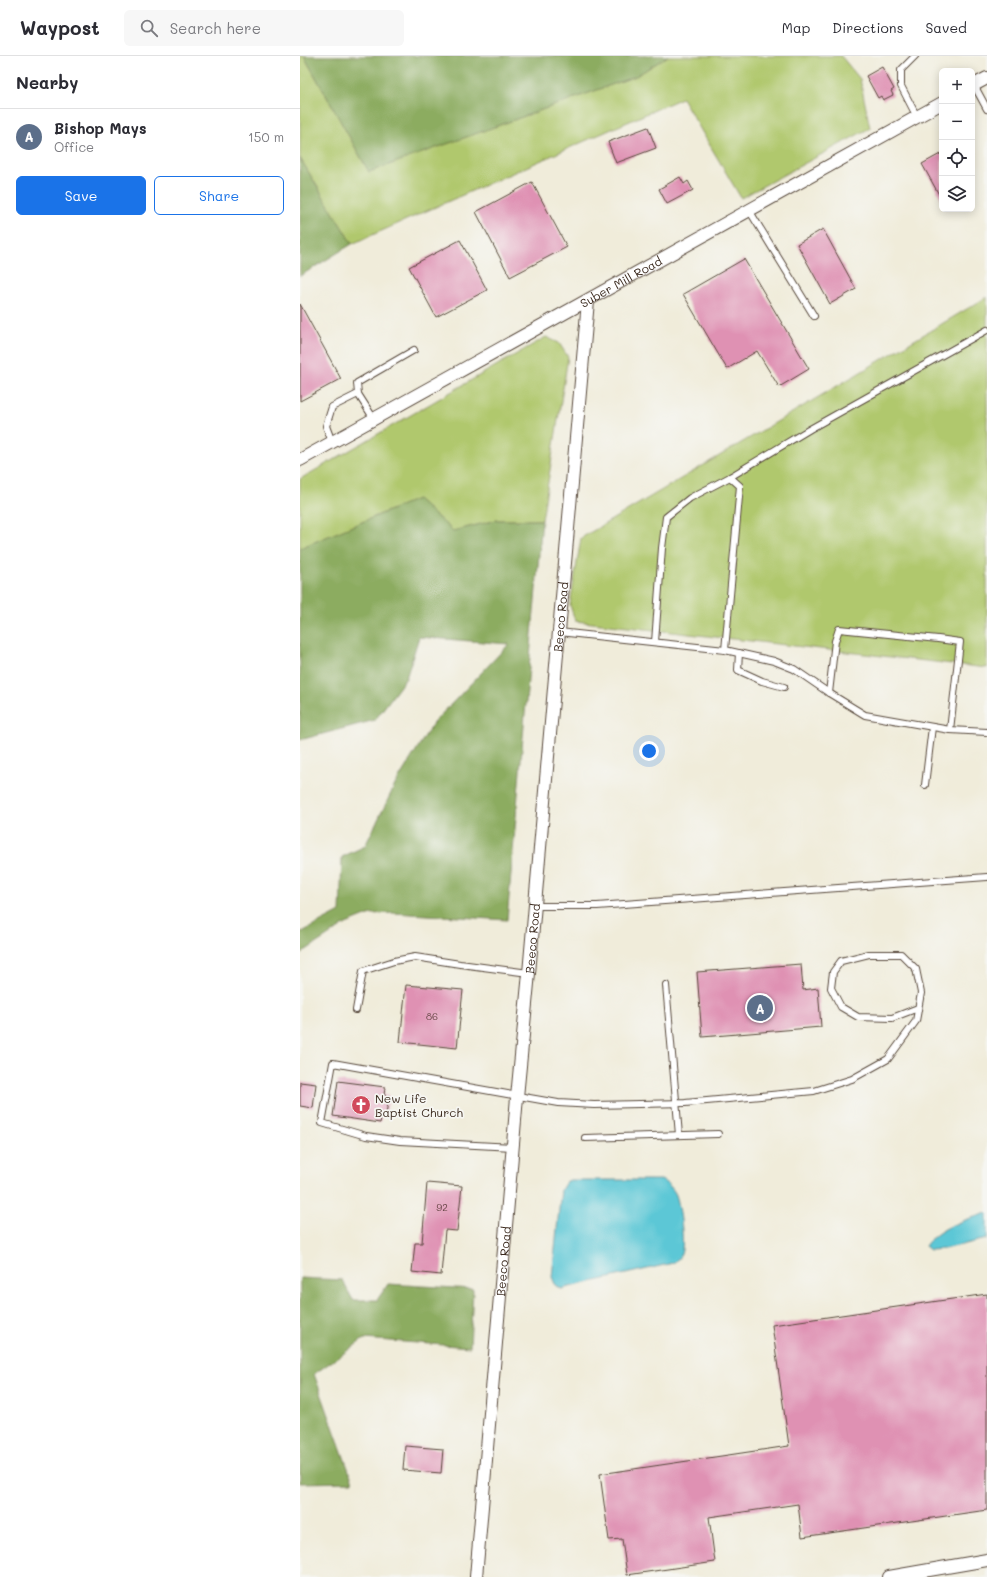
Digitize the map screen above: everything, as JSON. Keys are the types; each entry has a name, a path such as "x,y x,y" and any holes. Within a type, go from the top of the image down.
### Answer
{"street":[{"path":"975,85 987,78"},
{"name":"Suber Mill Road","path":"300,460 940,104"},
{"name":"Beeco Road","path":"476,1577 588,301"},
{"path":"889,1577 987,1560"}],"lane":[{"path":"914,56 901,70 901,86 917,118"},
{"path":"975,89 987,109"},
{"path":"749,210 814,316"},
{"path":"655,642 662,548 666,517 690,498 730,477 810,429 987,330"},
{"path":"374,419 358,394 358,383 414,350"},
{"path":"332,442 326,426 332,407 358,394"},
{"path":"725,650 740,486 730,477"},
{"path":"829,693 835,641 839,629 960,642 950,730"},
{"path":"559,632 725,650 739,653 794,669 865,715 950,730 987,732"},
{"path":"739,653 738,670 762,681 784,687"},
{"path":"925,785 932,727"},
{"path":"534,906 597,906 987,877"},
{"path":"513,1147 400,1141 366,1136 322,1123 333,1063 517,1097 558,1103 594,1105 676,1104 814,1091 852,1079 888,1059 916,1021 921,993 916,969 902,954 869,954 842,961 833,972 831,988 842,1007 858,1017 892,1018 918,1008"},
{"path":"356,1010 363,971 394,961 415,957 530,973"},
{"path":"666,985 679,1135"},
{"path":"585,1138 718,1134"}],"green space":[{"path":"300,56 304,56 369,172 636,76 668,56 841,56 860,79 870,128 741,198 682,98 352,244 300,158"},
{"path":"304,56 668,56 636,76 369,172"},
{"path":"300,158 352,244 300,276"},
{"path":"987,297 987,668 575,621 570,605 581,538"},
{"path":"546,337 559,343 568,357 542,520 497,520 453,531 417,499 300,548 300,479"},
{"path":"417,499 453,531 497,520 542,520 507,920 394,913 371,914 346,924 300,954 300,933 340,912 342,857 365,846 396,783 433,723 509,644 419,637 406,678 375,720 300,740 300,548"},
{"path":"300,1278 342,1280 353,1300 377,1300 388,1284 473,1289 470,1347 364,1339 314,1374 353,1482 300,1483"}],"water":[{"path":"570,1180 661,1180 672,1188 678,1200 682,1224 682,1249 680,1256 673,1263 561,1289 555,1284 552,1277 561,1190 566,1182"},
{"path":"987,1213 987,1239 944,1249 930,1250 925,1246 931,1239 945,1229"}],"building":[{"path":"882,67 894,89 891,91 893,95 883,100 881,96 878,98 866,76"},
{"path":"648,127 656,148 616,163 608,142"},
{"path":"939,155 939,195 922,164"},
{"path":"680,177 684,184 688,181 693,190 667,204 659,189"},
{"path":"532,182 567,247 510,277 476,212"},
{"path":"823,229 856,289 830,304 797,244"},
{"path":"460,240 487,290 436,317 409,267"},
{"path":"744,259 809,369 779,387 757,351 727,369 683,294"},
{"path":"300,304 341,379 300,401"},
{"path":"801,964 803,990 818,988 821,1027 702,1037 697,972"},
{"path":"406,985 463,990 457,1048 400,1042"},
{"name":"New Life Baptist Church","path":"338,1081 385,1087 384,1095 389,1096 386,1114 382,1114 380,1123 333,1116"},
{"path":"300,1082 316,1084 313,1108 300,1106"},
{"path":"427,1183 462,1186 457,1231 445,1230 441,1275 412,1272 415,1243 422,1243"},
{"path":"987,1294 987,1510 802,1537 798,1504 709,1517 715,1562 627,1575 622,1539 609,1540 600,1474 789,1446 772,1325"},
{"path":"405,1446 443,1449 441,1473 403,1470"}],"place":[{"name":"Bishop Mays","path":"760,1008"},
{"name":"New Life Baptist Church","path":"361,1105"}]}
